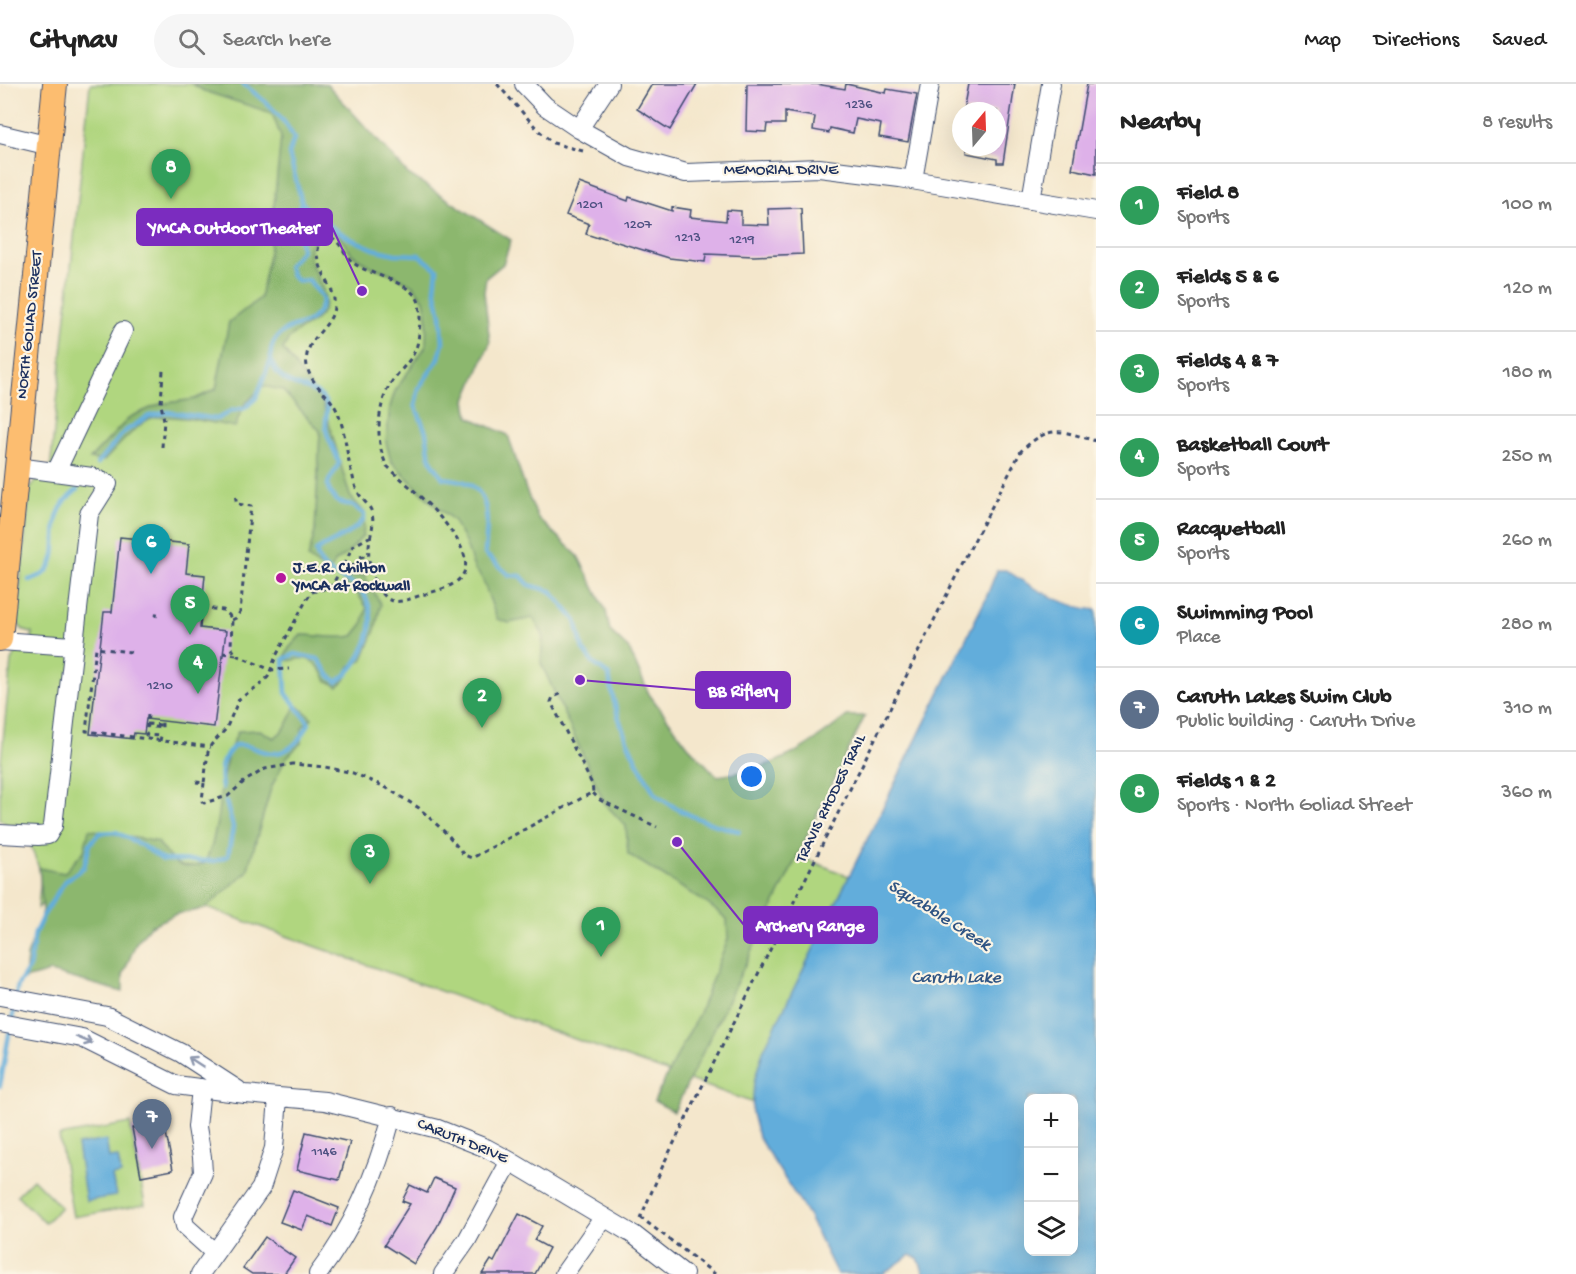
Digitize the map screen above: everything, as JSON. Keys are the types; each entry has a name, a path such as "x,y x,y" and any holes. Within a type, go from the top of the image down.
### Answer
{"main road":[{"name":"NORTH GOLIAD STREET","path":"0,640 5,538 17,467 55,84"}],"street":[{"name":"MEMORIAL DRIVE","path":"524,84 545,106 628,157 686,173 819,168 913,180 1096,211"},
{"path":"579,129 609,84"},
{"path":"913,180 930,84"},
{"path":"1031,200 1051,84"},
{"path":"0,134 50,146"},
{"path":"56,472 123,332"},
{"path":"0,834 48,835 53,826 89,514 108,484 92,477 17,467"},
{"path":"0,640 73,646"},
{"name":"CARUTH DRIVE","path":"0,996 107,1016 181,1053 245,1094"},
{"name":"CARUTH DRIVE","path":"0,1023 82,1038 177,1085 278,1098 326,1101 438,1129 486,1148 510,1161 634,1235 684,1274"},
{"path":"201,1088 197,1127 203,1173 200,1184 183,1217 185,1226 215,1253"},
{"path":"201,1274 261,1188 274,1148 278,1098"},
{"path":"318,1274 334,1252 365,1196 382,1153 392,1116"},
{"path":"443,1274 467,1240 510,1161"},
{"path":"564,1274 603,1217"}],"path":[{"path":"331,237 355,264 408,289 418,300 420,319 417,346 411,359 384,396 379,433 380,449 387,466 450,528 462,550 466,563 465,571 456,582 440,590 402,601 394,601 385,596 369,567 371,536 374,524 371,509 359,495 352,476 338,412 313,382 307,367 306,359 309,348 317,334 326,325 335,306 334,296 321,271 318,257 319,242 331,237"},
{"path":"162,447 163,370"},
{"name":"TRAVIS RHODES TRAIL","path":"634,1235 664,1163 963,560 1021,451 1030,442 1050,431 1061,431 1096,441"},
{"path":"232,620 240,612 251,506 237,504 236,495"},
{"path":"371,536 352,546 331,587 312,592 276,656 273,670 261,684 239,699 226,729 210,747 202,801 204,803 228,796 245,781 265,769 293,764 326,767 353,773 385,787 419,808 448,835 464,855 472,858 593,792"},
{"path":"360,557 369,555"},
{"path":"343,565 369,567"},
{"path":"202,608 223,610 232,620 231,647 236,655"},
{"path":"156,617 157,610"},
{"path":"131,652 96,648 86,731 210,747"},
{"path":"222,653 236,655 273,670 289,669"},
{"path":"563,693 553,697 551,702 592,784 593,792 600,800 655,826"},
{"path":"148,717 147,724 162,723 162,728 147,726 146,735 161,736 160,741"},
{"path":"196,782 204,783"},
{"path":"640,1217 715,1274"}],"green space":[{"name":"J.E.R. Chilton YMCA at Rockwall","path":"90,84 245,84 433,263 434,353 558,605 611,781 851,877 765,1107 82,863 38,908 41,874 24,826 6,824 0,819 0,771 11,661 15,653 31,649 32,633 21,628 17,616 30,489 36,481 49,479"},
{"path":"192,84 327,84 408,174 511,240 503,264 486,278 484,292 490,343 466,400 469,417 508,435 538,518 578,556 606,611 610,631 629,649 649,694 688,746 717,776 755,769 772,763 802,749 847,716 865,716 674,1112 654,1101 699,1013 728,939 727,919 705,902 628,854 626,826 605,804 541,663 543,635 533,618 509,623 497,619 482,578 474,568 465,542 453,520 429,500 391,461 386,442 390,407 395,391 426,346 427,315 424,300 413,285 370,266 353,255 337,234 323,229 311,244 310,261 324,294 323,311 314,321 292,335 283,349 323,403 350,496 365,513 363,536 347,554 336,561 329,573 308,558 315,531 320,431 282,390 263,386 243,406 235,427 182,418 152,418 134,430 104,461 90,459 130,417 160,404 195,399 216,389 229,322 260,298 269,254 281,137 272,113 204,91"},
{"path":"364,575 381,604 375,630 362,661 350,666 345,680 338,686 327,681 320,668 308,660 284,659 289,648 301,635 353,636 362,625 367,608 358,594 344,585 350,576"},
{"path":"296,704 312,718 302,727 301,743 286,758 271,788 247,872 204,909 176,914 150,926 136,943 123,975 123,992 50,972 25,979 27,956 43,911 39,868 64,873 84,851 89,829 158,842 172,860 182,866 189,867 205,863 217,822 228,754 238,731 260,730 274,738 285,727"},
{"path":"130,1123 145,1205 73,1217 59,1136"},
{"path":"33,1179 61,1207 45,1223 17,1195"}],"water":[{"name":"Caruth Lake","path":"997,570 1006,570 1037,590 1060,601 1096,610 1096,1274 924,1274 918,1258 910,1255 883,1274 837,1274 807,1213 758,1137 752,1113 754,1082 763,1051 986,598"},
{"path":"106,1140 109,1158 118,1157 121,1174 112,1176 116,1196 86,1201 77,1145"}],"building":[{"path":"652,84 697,84 670,130 637,109"},
{"path":"747,84 816,84 845,89 846,84 886,93 887,89 917,94 908,142 879,137 881,124 856,119 853,133 830,128 829,133 813,130 815,117 785,112 785,124 767,124 766,132 746,131"},
{"path":"968,84 1015,84 1006,143 1006,102 965,102"},
{"path":"1087,84 1096,84 1096,174 1072,169"},
{"path":"982,156 1004,156 1003,163 997,163 997,159"},
{"path":"579,183 628,201 629,197 672,211 672,207 691,210 690,217 726,221 727,210 741,211 741,224 769,225 768,209 801,208 803,254 754,256 706,254 705,262 669,258 598,236 598,238 586,234 589,224 566,215"},
{"path":"120,537 189,544 186,573 205,575 200,628 226,631 214,727 146,719 144,734 134,733 133,739 90,734 104,612 112,612"},
{"path":"164,1122 173,1170 141,1176 132,1128"},
{"path":"306,1132 350,1142 339,1180 297,1170"},
{"path":"434,1178 455,1187 437,1227 414,1264 384,1245 410,1204 402,1201 410,1185 427,1193"},
{"path":"293,1190 339,1208 332,1226 308,1216 302,1230 280,1222"},
{"path":"519,1214 542,1226 534,1240 549,1248 535,1274 482,1274 491,1260 494,1262"},
{"path":"265,1237 295,1258 284,1274 252,1274 243,1268"}],"waterway":[{"name":"Squabble Creek","path":"243,84 278,115 294,138 289,154 302,203 320,220 351,239 374,249 395,254 419,255 437,269 435,289 441,315 443,342 439,358 419,388 415,405 426,432 430,459 443,478 467,483 481,496 485,505 487,524 485,554 509,575 521,576 529,585 551,591 576,621 583,650 593,663 609,675 623,731 635,758 656,794 687,814 739,831"},
{"path":"222,788 222,765 235,745 270,753 285,751 301,737 309,723 286,693 284,659 295,654 318,659 337,682 354,666 370,632 371,620 365,596 353,584 324,568 316,551 347,534 364,519 364,514 352,505 338,502 329,490 328,482 339,463 327,432 326,404 316,392 296,385 281,376 275,370 272,362 272,346 276,339 283,332 312,319 323,299 309,280 298,281 292,276 288,266 302,250 296,220 302,203"},
{"path":"97,464 124,432 149,416 168,412 217,419 231,411 245,408 256,398 270,362"},
{"path":"29,580 46,572 52,563 59,512 77,490"},
{"path":"16,995 18,985 29,968 35,933 43,916 65,881 84,867 90,844 99,833 116,832 163,860 215,861 228,856 233,827 226,802"},
{"path":"12,1021 15,1003"},
{"path":"0,1086 10,1029"}],"place":[{"name":"Fields 1 & 2","path":"171,199"},
{"name":"YMCA Outdoor Theater","path":"362,291"},
{"name":"Swimming Pool","path":"151,574"},
{"name":"J.E.R. Chilton YMCA at Rockwall","path":"281,578"},
{"name":"Racquetball","path":"190,635"},
{"name":"BB Riflery","path":"580,680"},
{"name":"Basketball Court","path":"198,694"},
{"name":"Fields 5 & 6","path":"482,728"},
{"name":"Archery Range","path":"677,842"},
{"name":"Fields 4 & 7","path":"370,884"},
{"name":"Field 8","path":"601,957"},
{"name":"Caruth Lakes Swim Club","path":"152,1149"}]}
